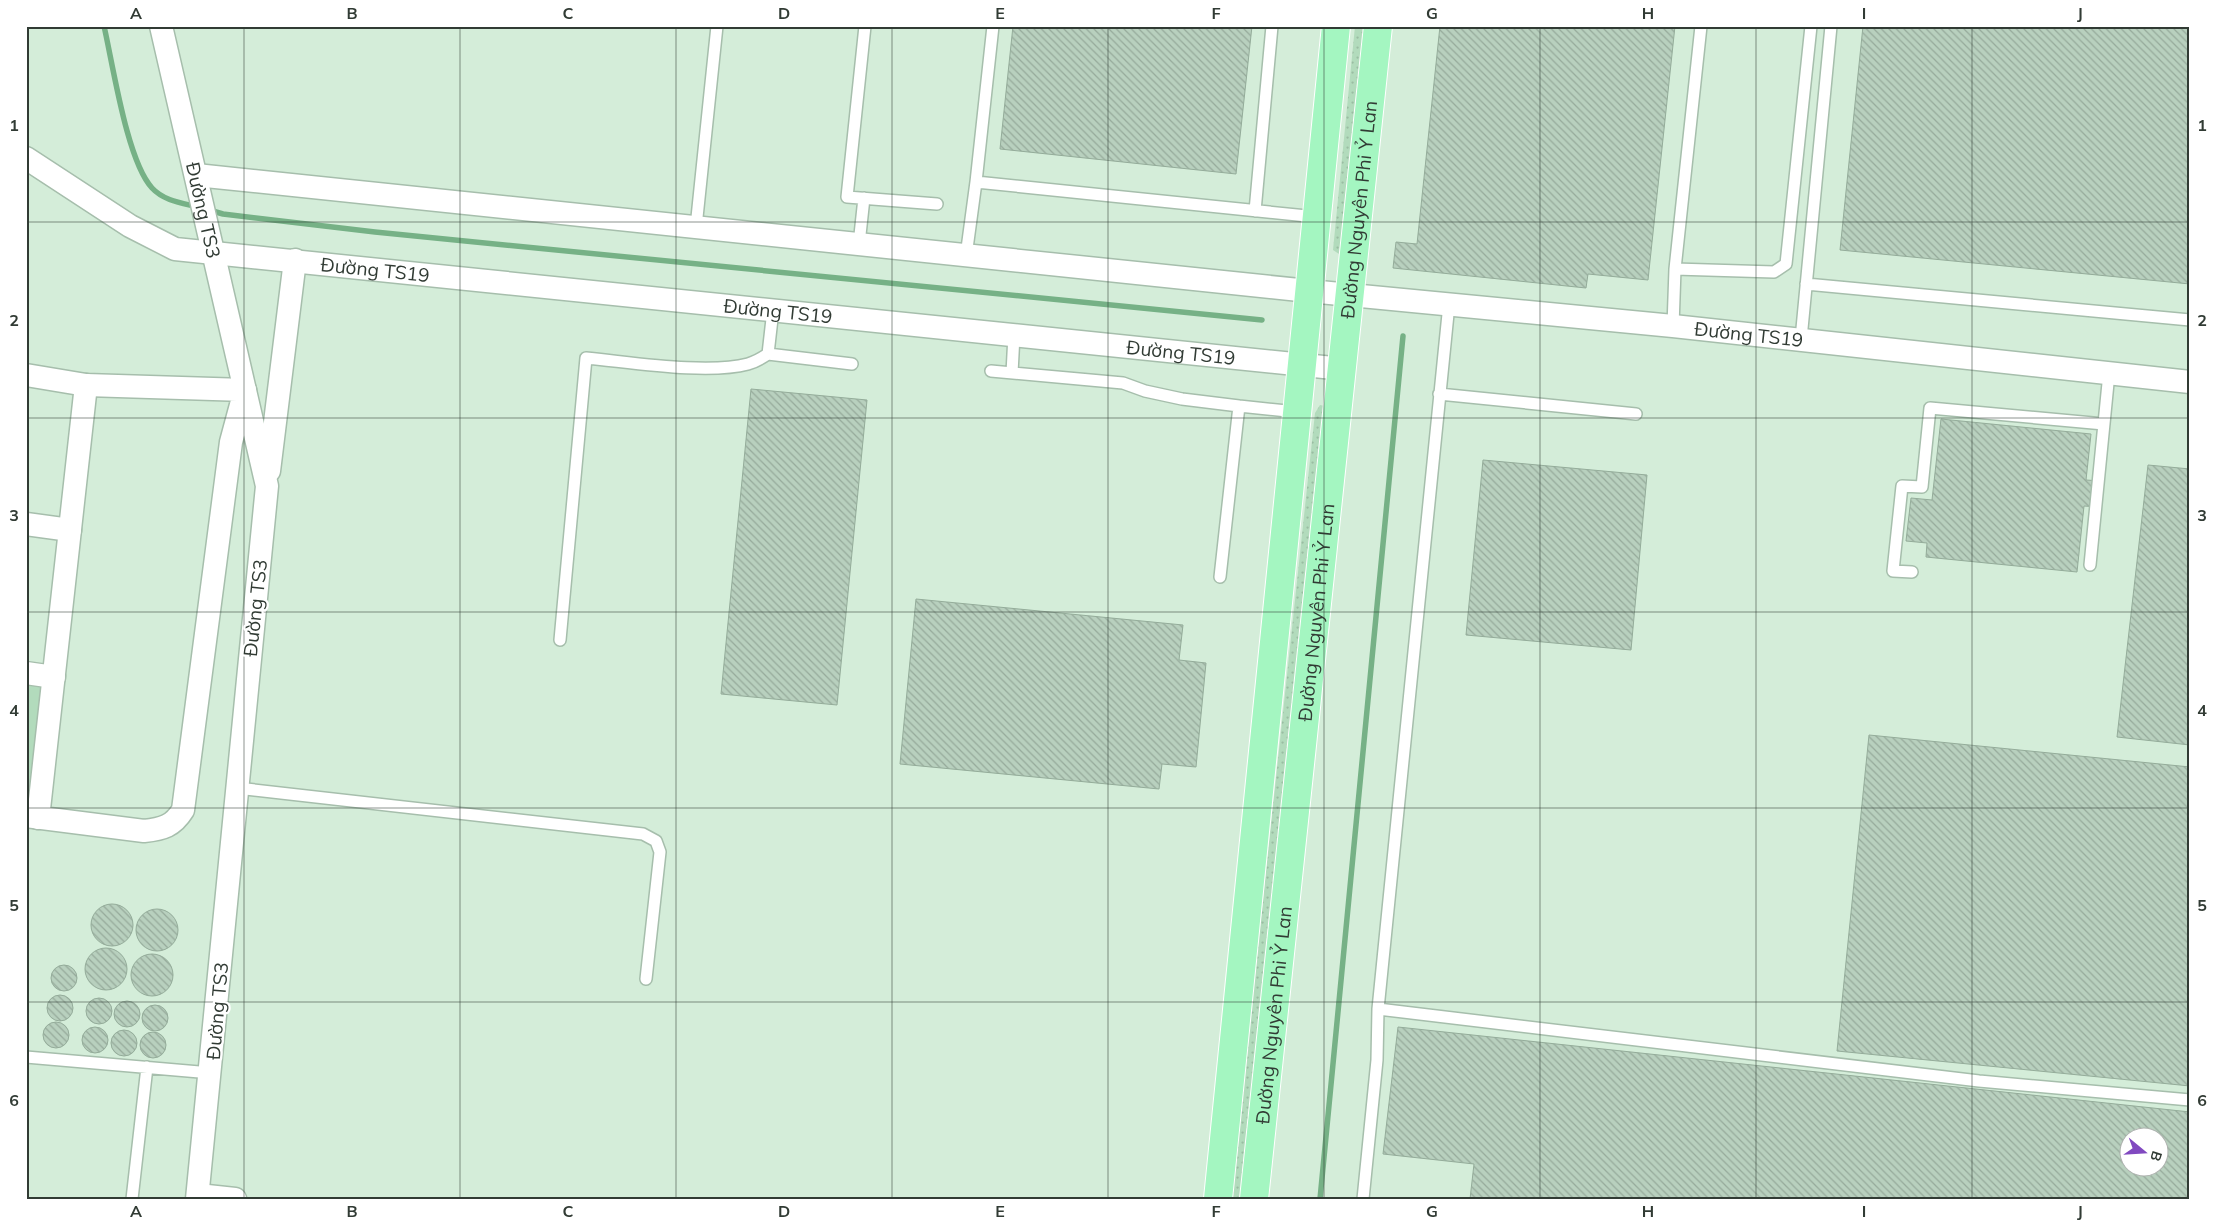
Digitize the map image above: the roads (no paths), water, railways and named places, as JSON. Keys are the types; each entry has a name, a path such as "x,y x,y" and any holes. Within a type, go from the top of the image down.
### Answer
{"main road":[{"name":"Đường Nguyên Phi Ỷ Lan","path":"1218,1199 1336,26"},
{"name":"Đường Nguyên Phi Ỷ Lan","path":"1254,1199 1378,26"}],"street":[{"name":"Đường TS3","path":"161,26 267,486 198,1197"},
{"name":"Đường TS19","path":"26,158 130,226 175,249 213,251 1342,369"},
{"name":"Đường TS19","path":"196,175 966,256 1801,339 2190,382"},
{"path":"267,486 295,260"},
{"path":"26,376 86,384 245,390 231,442 183,810 175,823 160,829 144,831 32,817 54,677 86,384"},
{"path":"26,524 70,530"},
{"path":"26,673 54,677"},
{"path":"198,1197 235,1199"}],"lane":[{"path":"696,227 717,26"},
{"path":"865,26 847,197 937,204"},
{"path":"966,256 993,26"},
{"path":"1255,211 1272,26"},
{"path":"1673,326 1675,270 1701,26"},
{"path":"1675,270 1774,272 1786,264 1812,26"},
{"path":"1801,339 1831,26"},
{"path":"976,182 1317,217"},
{"path":"859,244 864,198"},
{"path":"1806,284 2190,320"},
{"path":"1363,1199 1377,1060 1378,1009 1448,304"},
{"path":"768,354 774,310"},
{"path":"1012,373 1014,335"},
{"path":"560,640 586,358 688,367 725,367 748,364 768,354 852,364"},
{"path":"991,371 1122,383 1145,391 1182,399 1297,412"},
{"path":"2090,565 2109,373"},
{"path":"1439,394 1636,414"},
{"path":"1220,577 1239,406"},
{"path":"1912,572 1893,571 1902,486 1922,487 1930,408 2104,424"},
{"path":"237,788 643,834 656,841 660,852 646,979"},
{"path":"1378,1009 1979,1081 2190,1100"},
{"path":"26,1057 211,1073"},
{"path":"132,1199 147,1067"}],"waterway":[{"path":"104,26 128,135 143,175 152,188 162,196 173,201 198,207"},
{"path":"209,210 223,214 375,232 1262,320"},
{"path":"1320,1199 1403,336"}]}
